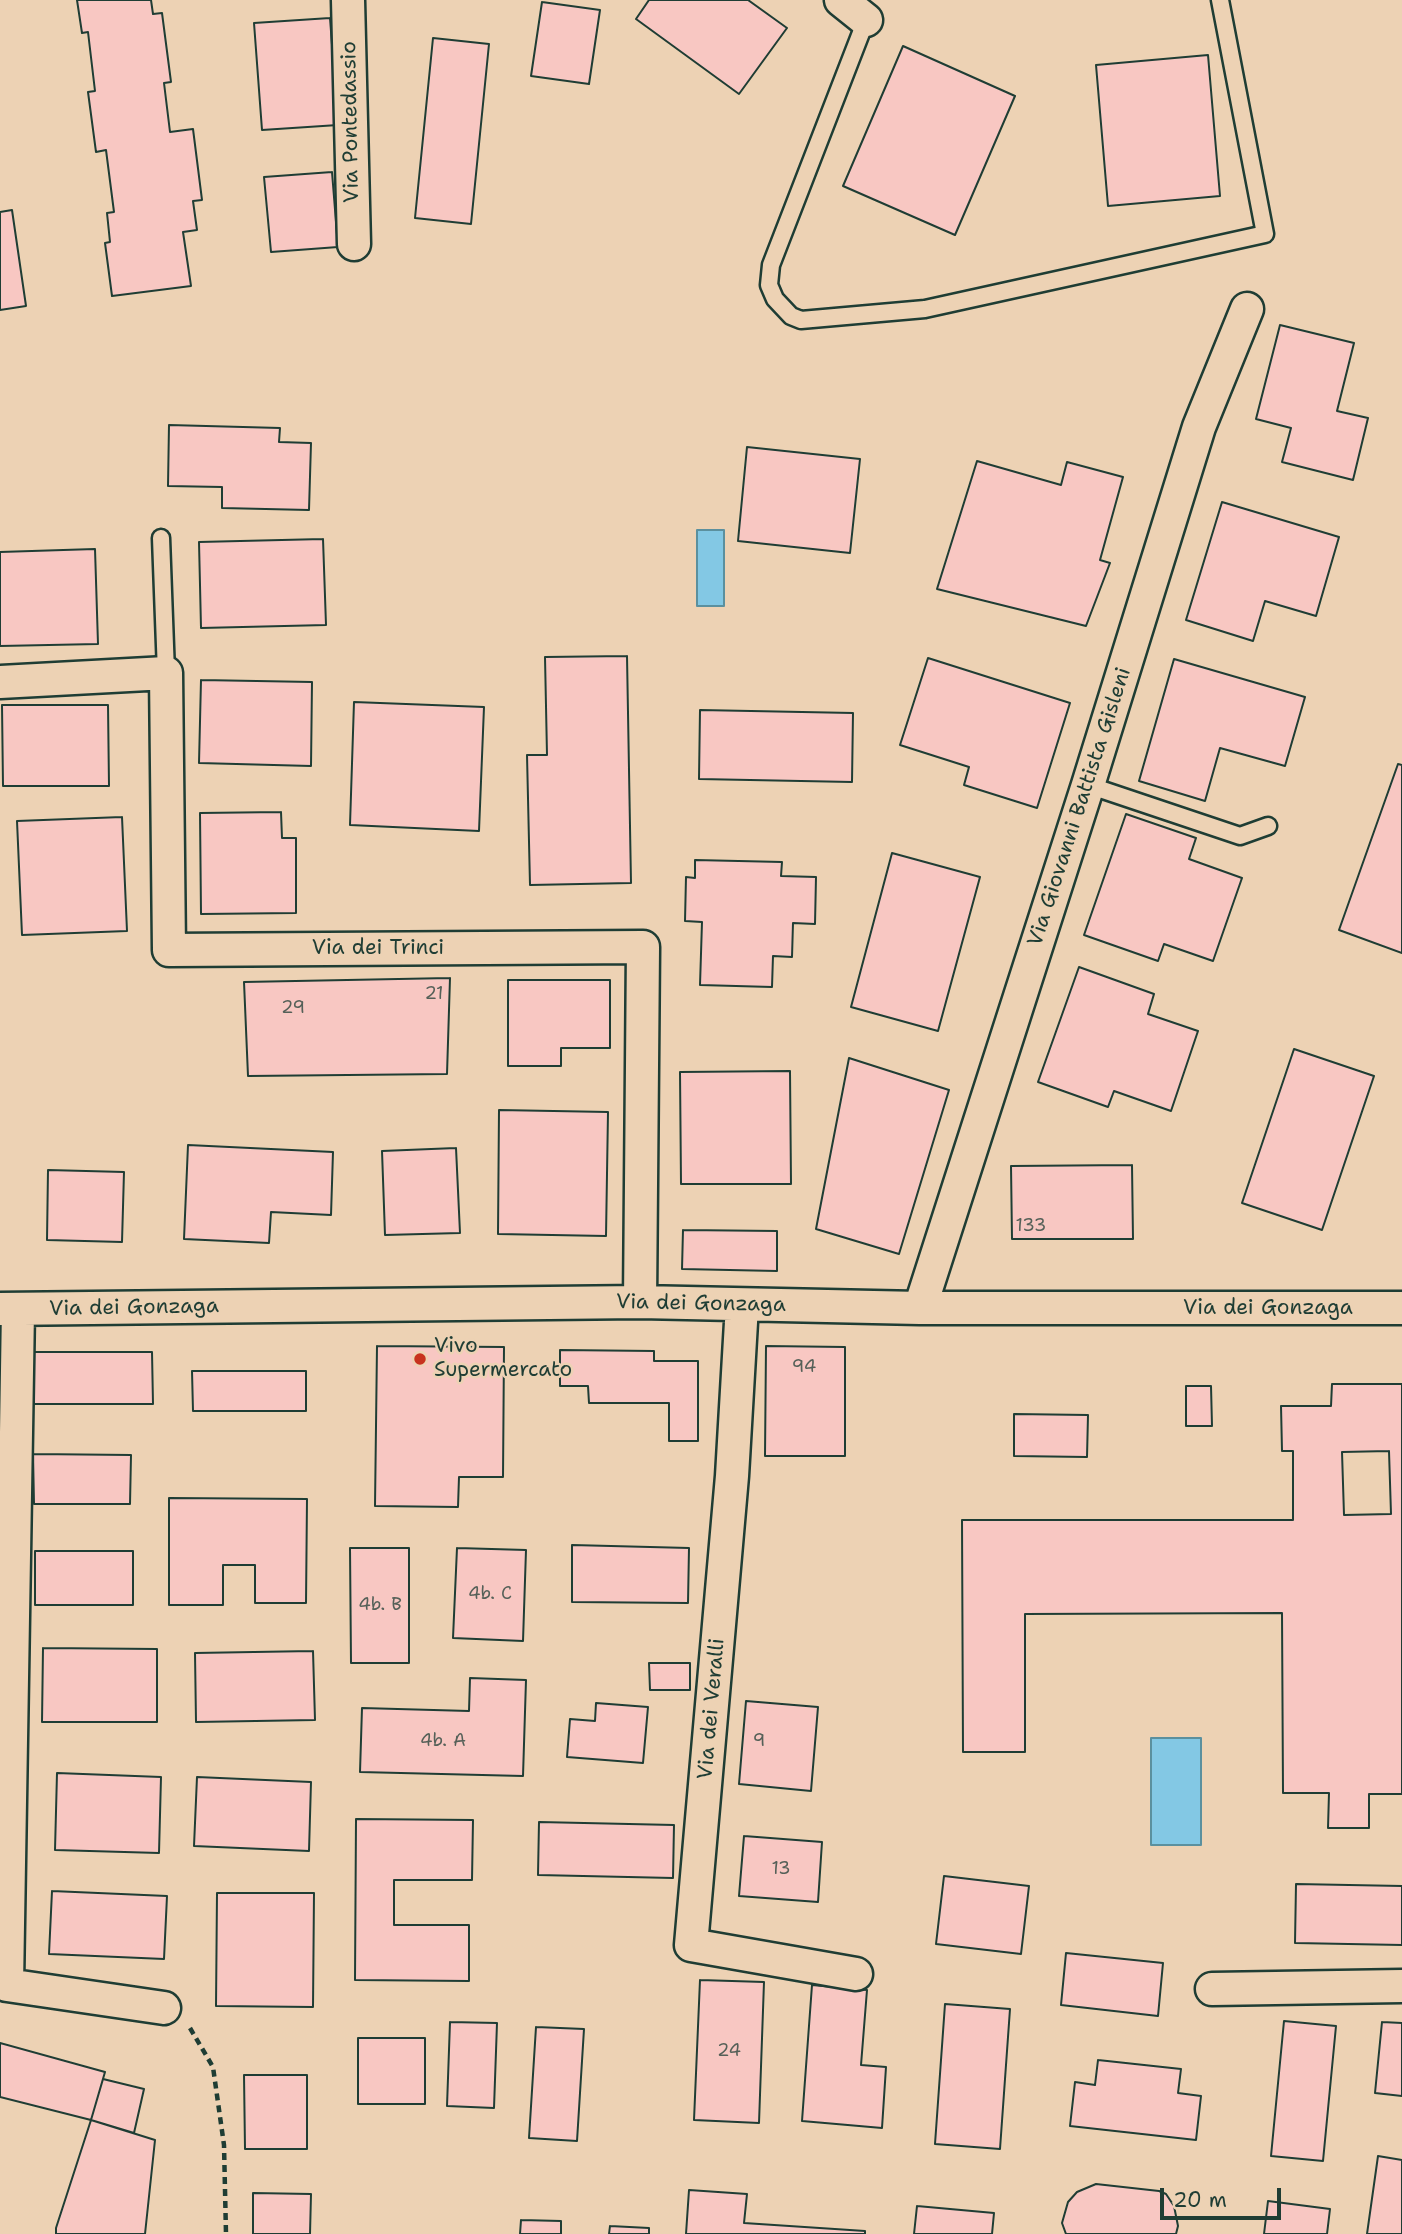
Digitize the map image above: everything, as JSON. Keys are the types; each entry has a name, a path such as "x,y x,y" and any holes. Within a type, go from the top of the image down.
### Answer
{"street":[{"name":"Via Pontedassio","path":"348,0 354,244"},
{"path":"841,0 866,20"},
{"name":"Via Giovanni Battista Gisleni","path":"920,1307 1088,785 1199,427 1247,309"},
{"path":"0,682 166,673"},
{"name":"Via dei Trinci","path":"166,673 169,950 643,947 640,1303"},
{"name":"Via dei Gonzaga","path":"9,1309 640,1303 920,1307 1402,1308"},
{"name":"Via dei Veralli","path":"742,1305 732,1476 691,1945 856,1974"},
{"path":"9,1309 7,1985 164,2008"},
{"path":"1212,1989 1402,1986"}],"lane":[{"path":"866,20 771,265 769,285 775,299 791,316 801,320 925,309 1265,234 1220,0"},
{"name":"Via dei Trinci","path":"161,538 166,673"},
{"path":"1088,785 1240,836 1268,826"}],"path":[{"path":"164,2008 183,2018 200,2041 213,2067 224,2145 226,2234"}],"water":[{"path":"697,530 724,530 724,606 697,606"},
{"path":"1151,1738 1201,1738 1201,1845 1151,1845"}],"building":[{"path":"77,0 151,0 153,14 162,13 171,82 164,83 170,132 193,129 202,200 193,201 197,230 183,232 191,286 112,296 105,243 110,242 107,213 114,212 106,150 96,152 88,92 95,91 88,32 82,33"},
{"path":"649,0 748,0 787,28 739,94 636,19"},
{"path":"542,2 600,10 589,84 531,76"},
{"path":"330,18 338,125 262,130 254,23"},
{"path":"433,38 489,44 471,224 415,218"},
{"path":"903,46 1015,96 955,235 843,186"},
{"path":"1208,55 1220,196 1108,206 1096,65"},
{"path":"332,172 338,247 271,252 264,177"},
{"path":"12,210 26,306 0,310 0,212"},
{"path":"1280,325 1354,343 1337,411 1368,418 1353,480 1282,462 1291,428 1256,419"},
{"path":"169,425 280,428 279,442 311,443 309,510 222,508 222,487 168,486"},
{"path":"747,447 860,459 850,553 738,541"},
{"path":"977,461 1061,485 1067,462 1123,477 1100,560 1110,563 1086,626 937,589"},
{"path":"1222,502 1339,537 1316,616 1265,601 1253,641 1186,620"},
{"path":"323,539 326,625 201,628 199,542"},
{"path":"95,549 98,644 0,646 0,552"},
{"path":"627,656 631,883 530,885 527,755 547,755 545,657"},
{"path":"928,658 1070,703 1037,808 964,785 969,767 900,745"},
{"path":"1174,659 1305,697 1285,766 1220,748 1205,801 1139,781"},
{"path":"201,680 312,682 311,766 199,763"},
{"path":"354,702 484,707 479,831 350,825"},
{"path":"2,705 108,705 109,786 3,786"},
{"path":"700,710 853,713 852,782 699,779"},
{"path":"1398,764 1402,765 1402,953 1339,930"},
{"path":"281,812 282,838 296,838 296,913 201,914 200,813"},
{"path":"1126,814 1196,838 1189,859 1242,878 1213,961 1164,944 1158,961 1084,935"},
{"path":"122,817 127,931 22,935 17,821"},
{"path":"892,853 980,877 938,1031 851,1007"},
{"path":"695,860 782,862 781,876 816,877 815,924 793,923 792,957 773,956 772,987 700,985 702,922 685,921 686,877 695,878"},
{"path":"1079,967 1154,994 1148,1014 1198,1031 1171,1111 1114,1091 1108,1107 1038,1082"},
{"path":"450,978 447,1074 248,1076 244,982"},
{"path":"508,980 610,980 610,1048 561,1048 561,1066 508,1066"},
{"path":"1294,1049 1374,1076 1322,1230 1242,1203"},
{"path":"849,1058 949,1090 899,1254 816,1229"},
{"path":"790,1071 791,1184 681,1184 680,1072"},
{"path":"499,1110 608,1112 606,1236 498,1234"},
{"path":"188,1145 333,1152 331,1215 271,1212 269,1243 184,1239"},
{"path":"456,1148 460,1233 385,1235 382,1151"},
{"path":"1132,1165 1133,1239 1012,1239 1011,1166"},
{"path":"48,1170 124,1172 122,1242 47,1240"},
{"path":"683,1230 777,1231 777,1271 682,1269"},
{"path":"377,1346 504,1347 503,1477 459,1477 458,1507 375,1506"},
{"path":"766,1346 845,1347 845,1456 765,1456"},
{"path":"560,1350 654,1351 654,1361 698,1361 698,1441 669,1441 669,1403 589,1403 588,1386 560,1386"},
{"path":"34,1352 152,1352 153,1404 34,1404"},
{"path":"192,1371 306,1371 306,1411 193,1411"},
{"path":"1332,1384 1402,1384 1402,1794 1369,1794 1369,1828 1328,1828 1329,1793 1283,1793 1282,1613 1025,1614 1025,1752 963,1752 962,1520 1293,1520 1293,1451 1282,1451 1281,1406 1331,1406","holes":["1389,1451 1391,1514 1344,1515 1342,1452"]},
{"path":"1186,1386 1211,1386 1212,1426 1186,1426"},
{"path":"1014,1414 1088,1415 1087,1457 1014,1456"},
{"path":"33,1454 131,1455 130,1504 34,1504"},
{"path":"169,1498 307,1499 306,1603 255,1603 255,1565 223,1565 223,1605 169,1605"},
{"path":"572,1545 689,1548 688,1603 572,1602"},
{"path":"350,1548 409,1548 409,1663 351,1663"},
{"path":"457,1548 526,1550 523,1641 453,1638"},
{"path":"35,1551 133,1551 133,1605 35,1605"},
{"path":"43,1648 157,1649 157,1722 42,1722"},
{"path":"313,1651 315,1720 196,1722 195,1653"},
{"path":"649,1663 690,1663 690,1690 650,1690"},
{"path":"470,1678 526,1680 523,1776 360,1772 362,1708 469,1711"},
{"path":"746,1701 818,1707 811,1791 739,1784"},
{"path":"596,1703 648,1707 643,1763 567,1757 570,1719 595,1721"},
{"path":"57,1773 161,1777 159,1853 55,1850"},
{"path":"197,1777 311,1782 309,1851 194,1846"},
{"path":"356,1819 473,1820 472,1880 394,1880 394,1925 469,1925 469,1981 355,1980"},
{"path":"539,1822 674,1825 673,1878 538,1875"},
{"path":"744,1836 822,1842 818,1902 739,1896"},
{"path":"944,1876 1029,1886 1021,1954 936,1944"},
{"path":"1296,1884 1402,1886 1402,1945 1295,1943"},
{"path":"52,1891 167,1896 164,1959 49,1954"},
{"path":"217,1893 314,1893 313,2007 216,2006"},
{"path":"1066,1953 1163,1963 1158,2016 1061,2005"},
{"path":"700,1980 764,1982 759,2123 694,2120"},
{"path":"812,1985 867,1990 861,2065 886,2067 882,2128 802,2121"},
{"path":"945,2004 1010,2009 1000,2149 935,2144"},
{"path":"1284,2021 1336,2026 1323,2161 1271,2156"},
{"path":"450,2022 497,2023 494,2108 447,2106"},
{"path":"1382,2022 1402,2023 1402,2096 1375,2093"},
{"path":"536,2027 584,2029 577,2141 529,2138"},
{"path":"358,2038 425,2038 425,2104 358,2104"},
{"path":"0,2043 105,2072 91,2120 0,2097"},
{"path":"1098,2060 1181,2069 1178,2093 1201,2096 1196,2140 1070,2126 1075,2082 1095,2085"},
{"path":"244,2075 307,2075 307,2149 245,2149"},
{"path":"103,2079 144,2089 134,2133 91,2120"},
{"path":"91,2120 155,2140 145,2234 56,2234"},
{"path":"1378,2156 1402,2160 1402,2234 1367,2234"},
{"path":"1096,2184 1166,2194 1174,2206 1178,2226 1176,2234 1066,2234 1062,2223 1068,2202 1077,2192"},
{"path":"689,2190 747,2194 744,2223 865,2231 865,2234 686,2234"},
{"path":"253,2193 311,2194 310,2234 253,2234"},
{"path":"1268,2201 1330,2209 1327,2234 1264,2234"},
{"path":"917,2206 994,2213 992,2234 914,2234"},
{"path":"521,2220 561,2221 561,2234 520,2234"},
{"path":"610,2226 649,2228 649,2234 609,2234"}],"place":[{"name":"Vivo Supermercato","path":"420,1359"}]}
